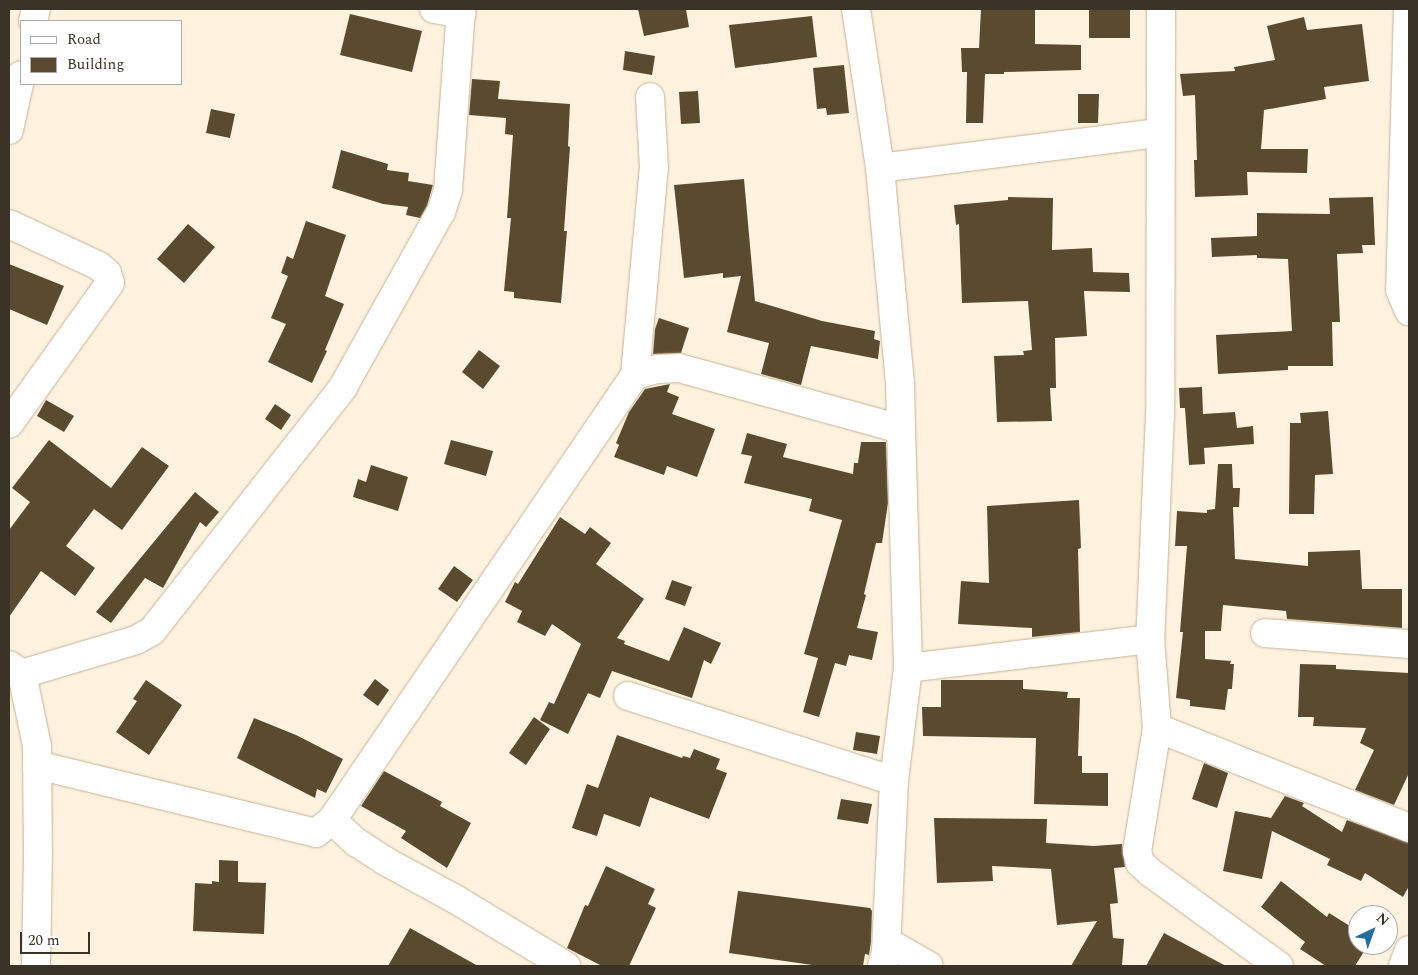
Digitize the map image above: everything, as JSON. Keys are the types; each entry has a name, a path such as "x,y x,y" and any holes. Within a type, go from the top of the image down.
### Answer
{"street":[{"path":"36,966 37,746 15,670 136,640 152,631 343,387 441,212 448,190 462,11 434,9"},
{"path":"856,9 880,168 900,382 908,668 894,781 885,954 928,966"},
{"path":"1161,9 1159,133 1160,414 1150,639 1157,728 1137,851 1140,863 1151,873 1280,966"},
{"path":"1408,9 1400,290 1409,311"},
{"path":"9,130 20,80"},
{"path":"37,765 316,833 332,820 635,375 654,168 650,98"},
{"path":"880,168 1159,133"},
{"path":"9,224 99,266 108,273 110,283 9,424"},
{"path":"635,375 658,369 679,368 901,429"},
{"path":"1265,633 1409,644"},
{"path":"908,668 1150,639"},
{"path":"628,696 894,781"},
{"path":"1157,728 1409,828"},
{"path":"332,820 356,842 385,861 566,966"},
{"path":"1403,966 1409,950"}],"building":[{"path":"638,9 686,9 689,27 644,36"},
{"path":"981,9 1035,9 1035,44 1081,45 1081,70 985,74 983,123 966,123 967,72 962,72 961,48 979,48"},
{"path":"1089,9 1130,9 1130,38 1089,38"},
{"path":"350,14 422,31 412,72 340,55"},
{"path":"812,16 817,57 735,68 729,25"},
{"path":"1304,17 1307,30 1362,24 1369,81 1324,87 1326,99 1264,110 1261,149 1308,149 1307,173 1247,172 1248,195 1195,197 1194,160 1197,160 1195,95 1183,96 1180,74 1235,71 1234,67 1275,60 1267,26"},
{"path":"625,51 655,56 652,75 623,70"},
{"path":"844,65 849,113 827,115 826,108 817,109 813,68"},
{"path":"472,79 500,81 498,99 570,104 568,146 570,147 564,231 567,231 561,303 514,298 514,292 504,291 511,218 507,218 513,135 505,134 506,118 469,115"},
{"path":"698,91 700,123 681,124 679,92"},
{"path":"1078,94 1099,94 1098,123 1078,123"},
{"path":"211,109 235,114 230,138 206,133"},
{"path":"341,150 388,164 387,170 409,173 408,181 433,185 427,206 420,218 406,215 408,207 383,204 332,188"},
{"path":"744,179 755,301 822,321 875,331 874,339 880,341 878,359 811,346 801,385 761,374 769,343 727,332 741,276 723,278 723,273 684,278 674,185"},
{"path":"1008,197 1053,198 1052,250 1092,248 1093,272 1129,273 1130,292 1084,291 1087,336 1055,338 1056,388 1050,388 1052,421 997,422 994,356 1024,355 1023,351 1032,350 1028,301 962,303 959,224 956,225 954,205 1008,200"},
{"path":"1373,197 1375,245 1362,245 1363,253 1337,254 1340,322 1332,322 1333,366 1288,366 1288,370 1218,374 1216,335 1292,331 1288,259 1257,258 1257,255 1212,257 1211,238 1257,236 1257,213 1330,214 1329,198"},
{"path":"306,221 346,235 325,296 344,304 325,350 327,351 312,383 268,362 286,324 271,318 288,276 281,273 287,256 293,259"},
{"path":"188,224 215,247 184,283 157,259"},
{"path":"9,264 64,286 47,325 9,309"},
{"path":"659,318 689,328 681,353 653,354 655,329"},
{"path":"479,350 500,366 483,389 462,372"},
{"path":"670,384 667,392 679,397 672,414 715,429 697,477 667,466 664,475 614,457 619,445 616,443 629,412 645,389"},
{"path":"1202,387 1203,414 1235,412 1237,428 1253,426 1254,444 1204,448 1205,464 1189,465 1185,408 1180,408 1179,388"},
{"path":"46,400 74,416 64,432 37,416"},
{"path":"275,404 291,415 281,430 265,419"},
{"path":"1328,411 1333,474 1315,475 1314,514 1289,514 1290,423 1301,423 1300,413"},
{"path":"747,433 787,444 783,457 853,474 854,463 858,463 861,442 886,442 888,503 882,543 876,543 864,594 866,595 857,628 878,632 872,660 849,655 846,666 835,663 819,717 803,712 818,658 804,654 842,520 809,511 812,499 744,483 752,456 741,454"},
{"path":"49,440 111,488 142,447 169,466 122,530 94,509 66,546 95,568 75,596 41,571 9,617 9,530 30,502 12,488"},
{"path":"451,440 493,451 486,476 444,464"},
{"path":"1218,464 1232,464 1233,488 1240,488 1239,507 1233,507 1235,559 1308,566 1308,552 1360,550 1362,589 1402,589 1402,628 1287,619 1286,611 1223,605 1221,631 1205,631 1205,659 1231,661 1230,664 1234,664 1232,689 1228,689 1225,710 1190,706 1190,700 1176,698 1183,632 1180,632 1187,546 1175,546 1177,511 1207,513 1207,510 1215,509"},
{"path":"371,465 408,477 398,511 353,497 358,479 366,482"},
{"path":"195,492 219,512 206,527 200,522 163,588 145,578 111,623 96,612"},
{"path":"1079,500 1081,548 1078,549 1080,632 1032,637 1032,628 958,624 961,581 989,583 987,506"},
{"path":"560,517 585,534 590,527 611,543 596,564 644,599 617,638 625,641 624,644 669,661 684,627 721,643 711,664 704,660 692,698 612,671 600,698 588,693 568,734 540,720 549,702 554,704 581,644 552,624 545,636 517,622 522,611 505,602 515,582 518,584"},
{"path":"454,566 473,580 457,602 438,589"},
{"path":"672,580 692,587 685,606 665,599"},
{"path":"1300,664 1336,665 1336,669 1409,673 1409,773 1394,805 1355,790 1374,750 1360,743 1366,728 1313,726 1314,717 1298,717"},
{"path":"375,679 389,690 378,706 363,695"},
{"path":"146,680 182,705 149,755 116,732 137,701 133,699"},
{"path":"941,680 1023,680 1023,689 1068,692 1067,698 1080,698 1078,756 1082,756 1082,773 1108,773 1108,806 1034,804 1036,738 923,736 922,707 941,707"},
{"path":"534,717 550,729 526,765 509,753"},
{"path":"254,718 296,735 343,759 326,793 317,789 315,798 237,758"},
{"path":"856,732 880,736 877,754 853,750"},
{"path":"617,735 682,758 683,756 690,758 694,749 720,759 716,769 727,773 709,819 650,797 640,827 604,814 597,836 572,828 587,784 598,788"},
{"path":"1204,763 1228,773 1217,808 1192,799"},
{"path":"384,771 442,802 440,806 471,823 447,868 401,838 406,831 361,806"},
{"path":"1285,796 1304,803 1302,806 1342,832 1347,820 1409,843 1409,886 1403,897 1365,873 1361,881 1327,865 1330,859 1272,831 1262,879 1223,871 1235,811 1271,818"},
{"path":"841,799 872,804 868,824 837,819"},
{"path":"934,818 1047,819 1046,843 1094,846 1122,844 1125,867 1114,868 1118,903 1110,904 1113,938 1124,939 1122,966 1071,966 1097,921 1057,925 1051,869 992,866 993,881 937,883"},
{"path":"219,860 238,861 238,882 266,883 264,934 193,931 195,883 212,884 212,881 219,882"},
{"path":"606,866 655,889 648,904 656,908 629,966 602,966 567,948 585,905 588,906"},
{"path":"1281,881 1327,917 1329,913 1348,925 1348,955 1362,955 1355,966 1326,966 1300,949 1305,942 1261,907"},
{"path":"738,891 870,908 872,911 869,955 865,954 863,966 819,966 729,953"},
{"path":"410,928 478,966 388,966"},
{"path":"1164,933 1226,966 1146,966"}]}
